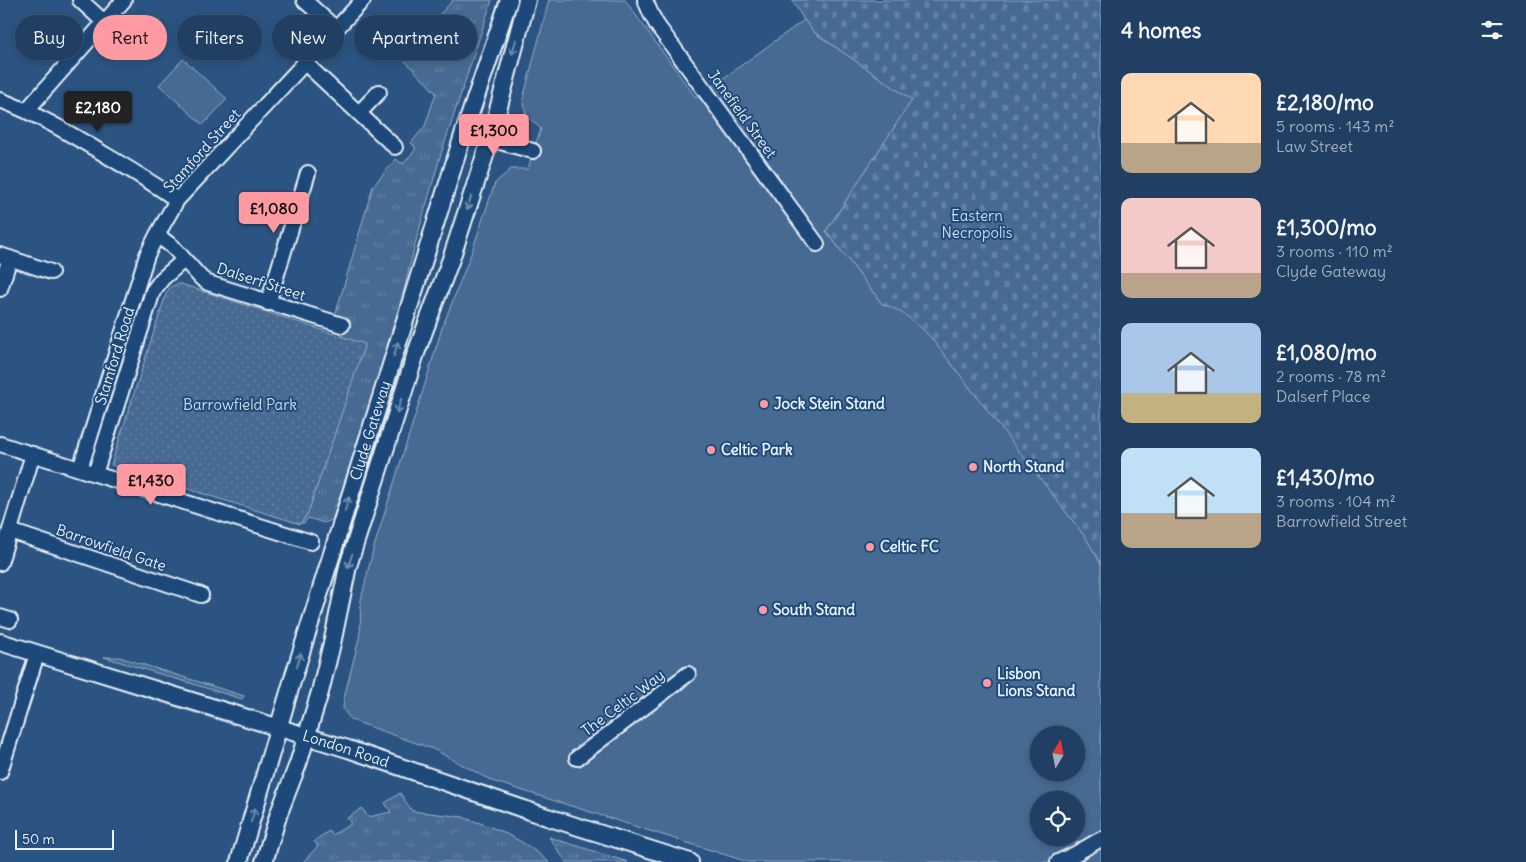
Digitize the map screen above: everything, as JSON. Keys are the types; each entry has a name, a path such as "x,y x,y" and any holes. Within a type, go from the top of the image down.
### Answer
{"main road":[{"name":"Clyde Gateway","path":"239,862 294,675 464,132 509,0"},
{"name":"Clyde Gateway","path":"264,862 278,813 298,764 320,692 348,566 416,353 451,259 490,140 527,0"},
{"name":"London Road","path":"0,642 348,749 563,822 690,862"}],"street":[{"path":"80,0 96,15"},
{"path":"110,15 124,0"},
{"path":"304,0 321,15"},
{"name":"Stamford Street","path":"344,20 363,0"},
{"name":"Janefield Street","path":"645,0 657,25 817,244"},
{"path":"27,110 93,35"},
{"name":"Stamford Street","path":"80,469 147,256 157,234 177,200 308,60"},
{"path":"305,63 395,147"},
{"path":"359,113 379,92"},
{"path":"0,100 27,110 155,184 177,200"},
{"path":"464,132 533,151"},
{"path":"268,303 308,173"},
{"path":"271,206 295,214"},
{"name":"Dalserf Street","path":"157,234 173,246 201,278 208,283 342,325"},
{"path":"0,289 5,256 51,272"},
{"name":"Stamford Road","path":"95,474 153,291 162,279 184,260"},
{"path":"0,444 311,542"},
{"path":"0,562 33,454"},
{"name":"Barrowfield Gate","path":"10,531 202,595"},
{"path":"0,772 37,654"},
{"name":"The Celtic Way","path":"577,758 688,674"},
{"path":"1058,862 1101,839"}],"green space":[{"path":"453,0 492,0 477,45 477,15 439,15"},
{"name":"Celtic Park","path":"549,0 625,0 696,98 804,20 815,33 912,100 826,231 882,304 910,318 933,340 1086,538 1101,564 1101,862 748,862 492,781 433,749 351,720 343,709 344,698 360,634 361,600 373,550 442,328 471,254 495,183 511,169 528,169 541,129 526,115 523,99"},
{"name":"Eastern Necropolis","path":"792,0 1101,0 1101,592 826,231 911,100 815,33 804,20"},
{"path":"184,60 227,99 203,125 159,85"},
{"path":"404,60 472,60 441,154 417,237 394,330 332,520 324,523 308,518 304,523 301,523 308,513 364,344 342,337 347,320 335,316 373,186 396,159 404,163 415,150 411,143 425,126 436,93"},
{"name":"Barrowfield Park","path":"177,284 365,344 308,513 300,524 111,465 166,294 170,287"},
{"path":"104,657 119,657 244,696 242,699"},
{"path":"50,667 83,672 236,719 234,725"},
{"path":"400,793 412,811 464,817 510,836 530,847 549,862 303,862 318,846 314,841 329,831 332,835 351,824 347,818 362,808 368,817 391,812 385,803"},
{"path":"549,837 628,862 566,862"}],"place":[{"name":"Jock Stein Stand","path":"764,404"},
{"name":"Celtic Park","path":"711,450"},
{"name":"North Stand","path":"973,467"},
{"name":"Celtic FC","path":"870,547"},
{"name":"South Stand","path":"763,610"},
{"name":"Lisbon Lions Stand","path":"987,683"}]}
